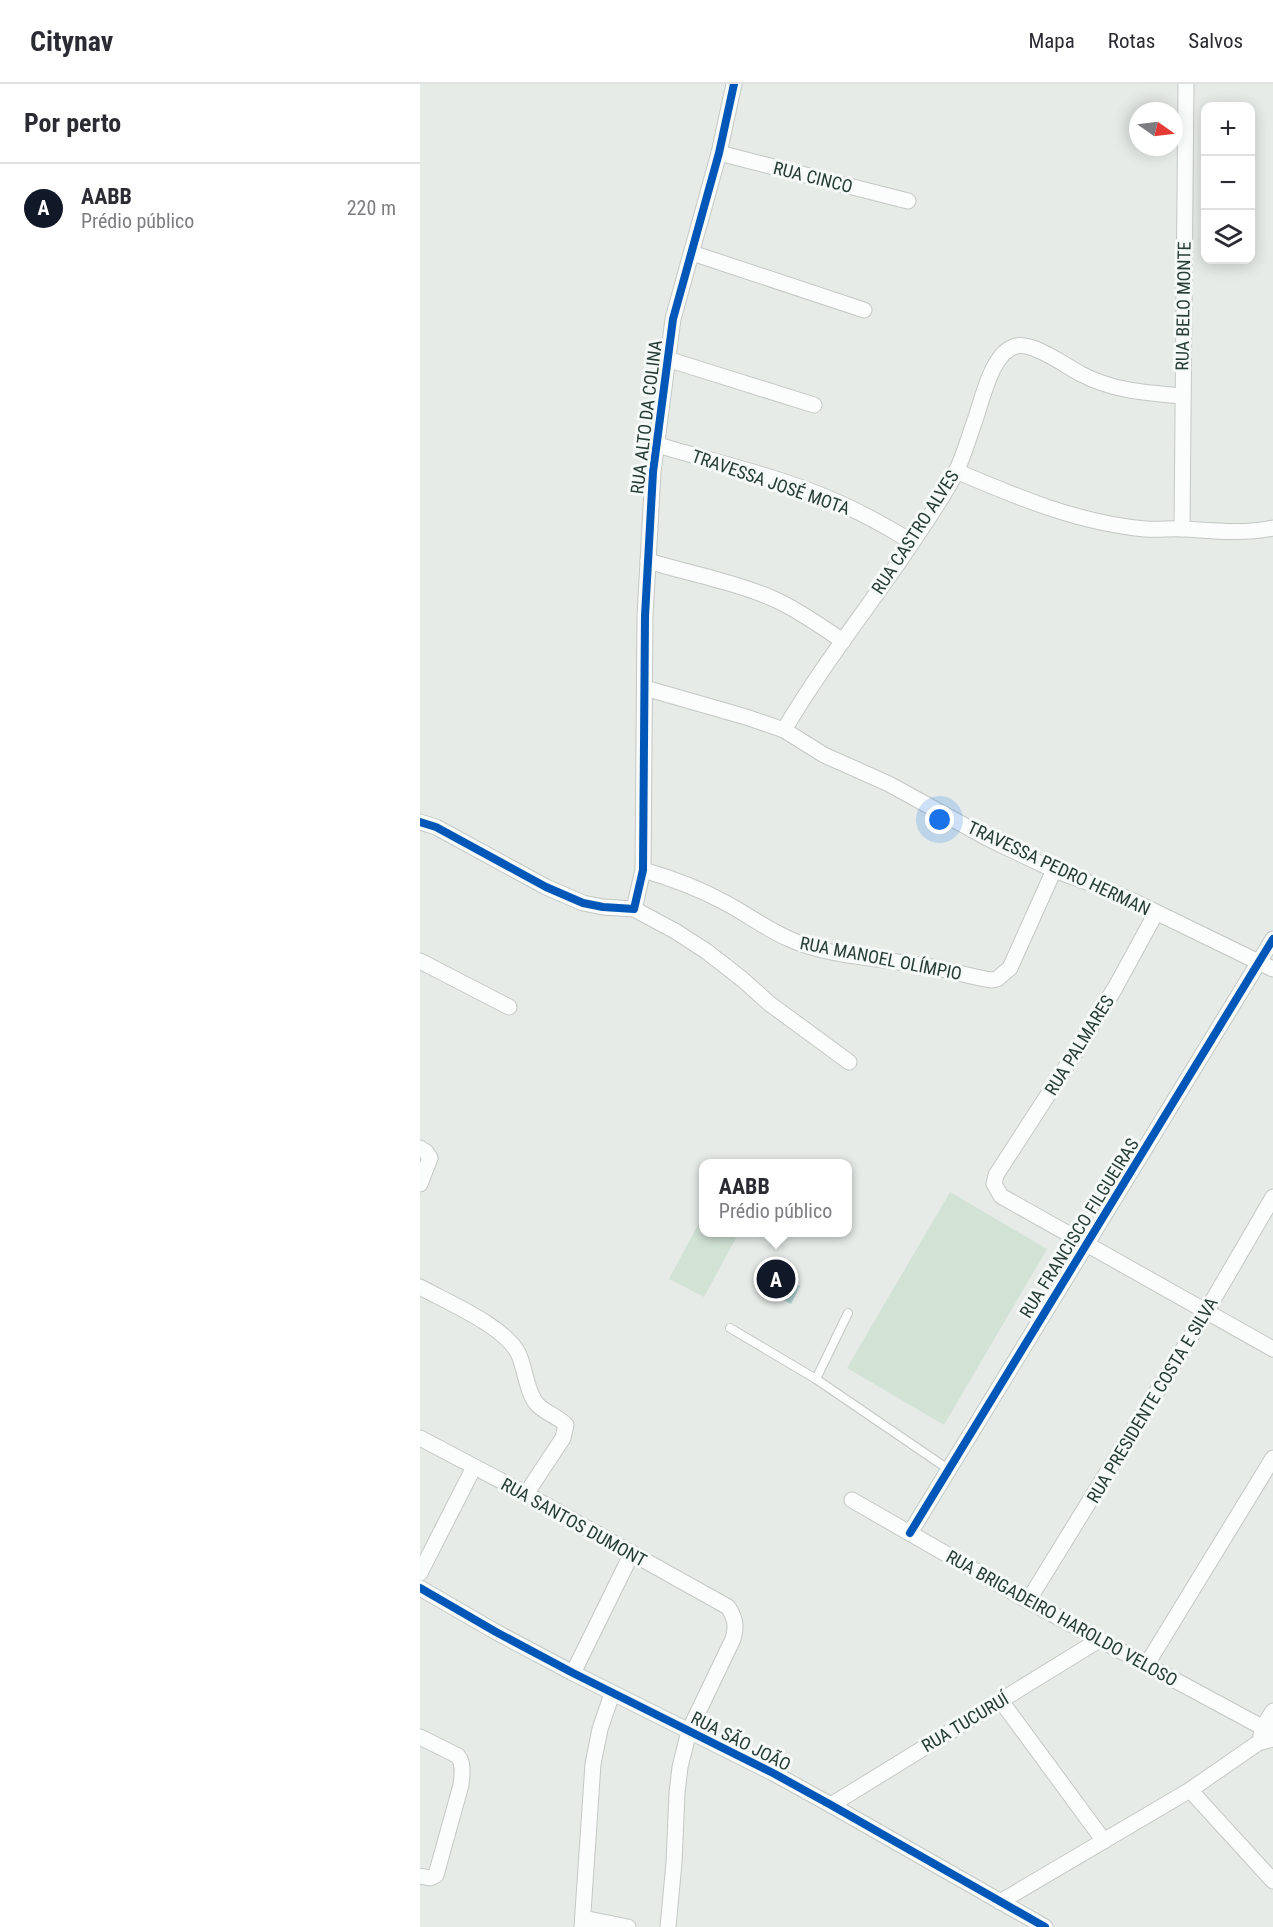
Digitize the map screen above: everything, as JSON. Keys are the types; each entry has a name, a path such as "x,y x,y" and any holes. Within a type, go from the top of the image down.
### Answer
{"street":[{"name":"RUA ALTO DA COLINA","path":"643,870 645,616 653,472 673,319 719,153 734,84"},
{"name":"RUA BELO MONTE","path":"1182,529 1186,84"},
{"name":"RUA CINCO","path":"719,153 908,201"},
{"path":"692,254 864,310"},
{"name":"RUA CASTRO ALVES","path":"784,730 812,685 946,490 956,471 993,369 1007,350 1018,346 1038,351 1084,376 1110,386 1130,391 1182,396"},
{"path":"667,359 814,405"},
{"name":"TRAVESSA JOSÉ MOTA","path":"658,445 828,498 865,514 912,542"},
{"path":"956,471 1022,499 1076,517 1146,529 1244,532 1273,528"},
{"path":"648,561 776,600 843,641"},
{"name":"TRAVESSA PEDRO HERMAN","path":"645,688 784,730 824,755 889,784 1054,870 1103,888 1273,969"},
{"path":"420,822 436,827 546,887 583,903 634,909 675,931 706,951 770,1004 849,1062"},
{"path":"634,909 643,870"},
{"name":"RUA MANOEL OLÍMPIO","path":"643,870 673,878 725,902 786,938 804,945 927,966 992,980 997,979 1010,968 1054,870"},
{"name":"RUA PALMARES","path":"1086,1245 1001,1196 994,1184 996,1174 1115,988 1156,913"},
{"name":"RUA FRANCISCO FILGUEIRAS","path":"910,1533 1273,939"},
{"path":"420,962 509,1007"},
{"path":"420,1184 430,1158 423,1150"},
{"name":"RUA PRESIDENTE COSTA E SILVA","path":"1028,1601 1206,1312 1273,1197"},
{"path":"1086,1245 1273,1349"},
{"path":"420,1287 478,1318 511,1342 519,1355 534,1400 540,1407 566,1425 564,1438 526,1494"},
{"name":"RUA SANTOS DUMONT","path":"420,1438 526,1494 728,1607 735,1623 733,1639 689,1731"},
{"path":"1147,1664 1273,1458"},
{"path":"420,1573 474,1467"},
{"name":"RUA BRIGADEIRO HAROLDO VELOSO","path":"852,1500 1028,1601 1147,1664 1267,1736"},
{"path":"573,1673 632,1553"},
{"name":"RUA SÃO JOÃO","path":"420,1588 612,1694 689,1731 831,1805 1045,1927"},
{"name":"RUA TUCURUÍ","path":"831,1805 1100,1640"},
{"path":"612,1694 600,1729 593,1764 583,1922 628,1927"},
{"path":"1000,1701 1104,1841"},
{"path":"1000,1902 1190,1790 1267,1736 1273,1711"},
{"path":"669,1927 678,1781 689,1731"},
{"path":"420,1737 458,1756 461,1760 462,1772 461,1785 436,1875 430,1878 420,1876"},
{"path":"1190,1790 1273,1881"}],"lane":[{"path":"816,1379 848,1313"},
{"path":"730,1328 816,1379 948,1469"}],"green space":[{"path":"950,1192 1047,1249 944,1425 847,1368"},
{"path":"699,1223 699,1237 736,1238 704,1297 669,1279"}],"water":[{"path":"764,1267 800,1286 791,1304 755,1285"}],"cycle path":[{"path":"420,822 436,827 546,887 583,903 634,909 643,870 645,616 653,472 673,319 719,153 734,84"},
{"path":"910,1533 1273,939"},
{"path":"420,1588 573,1673 773,1773 1045,1927"}],"place":[{"name":"AABB","path":"776,1279"}]}
